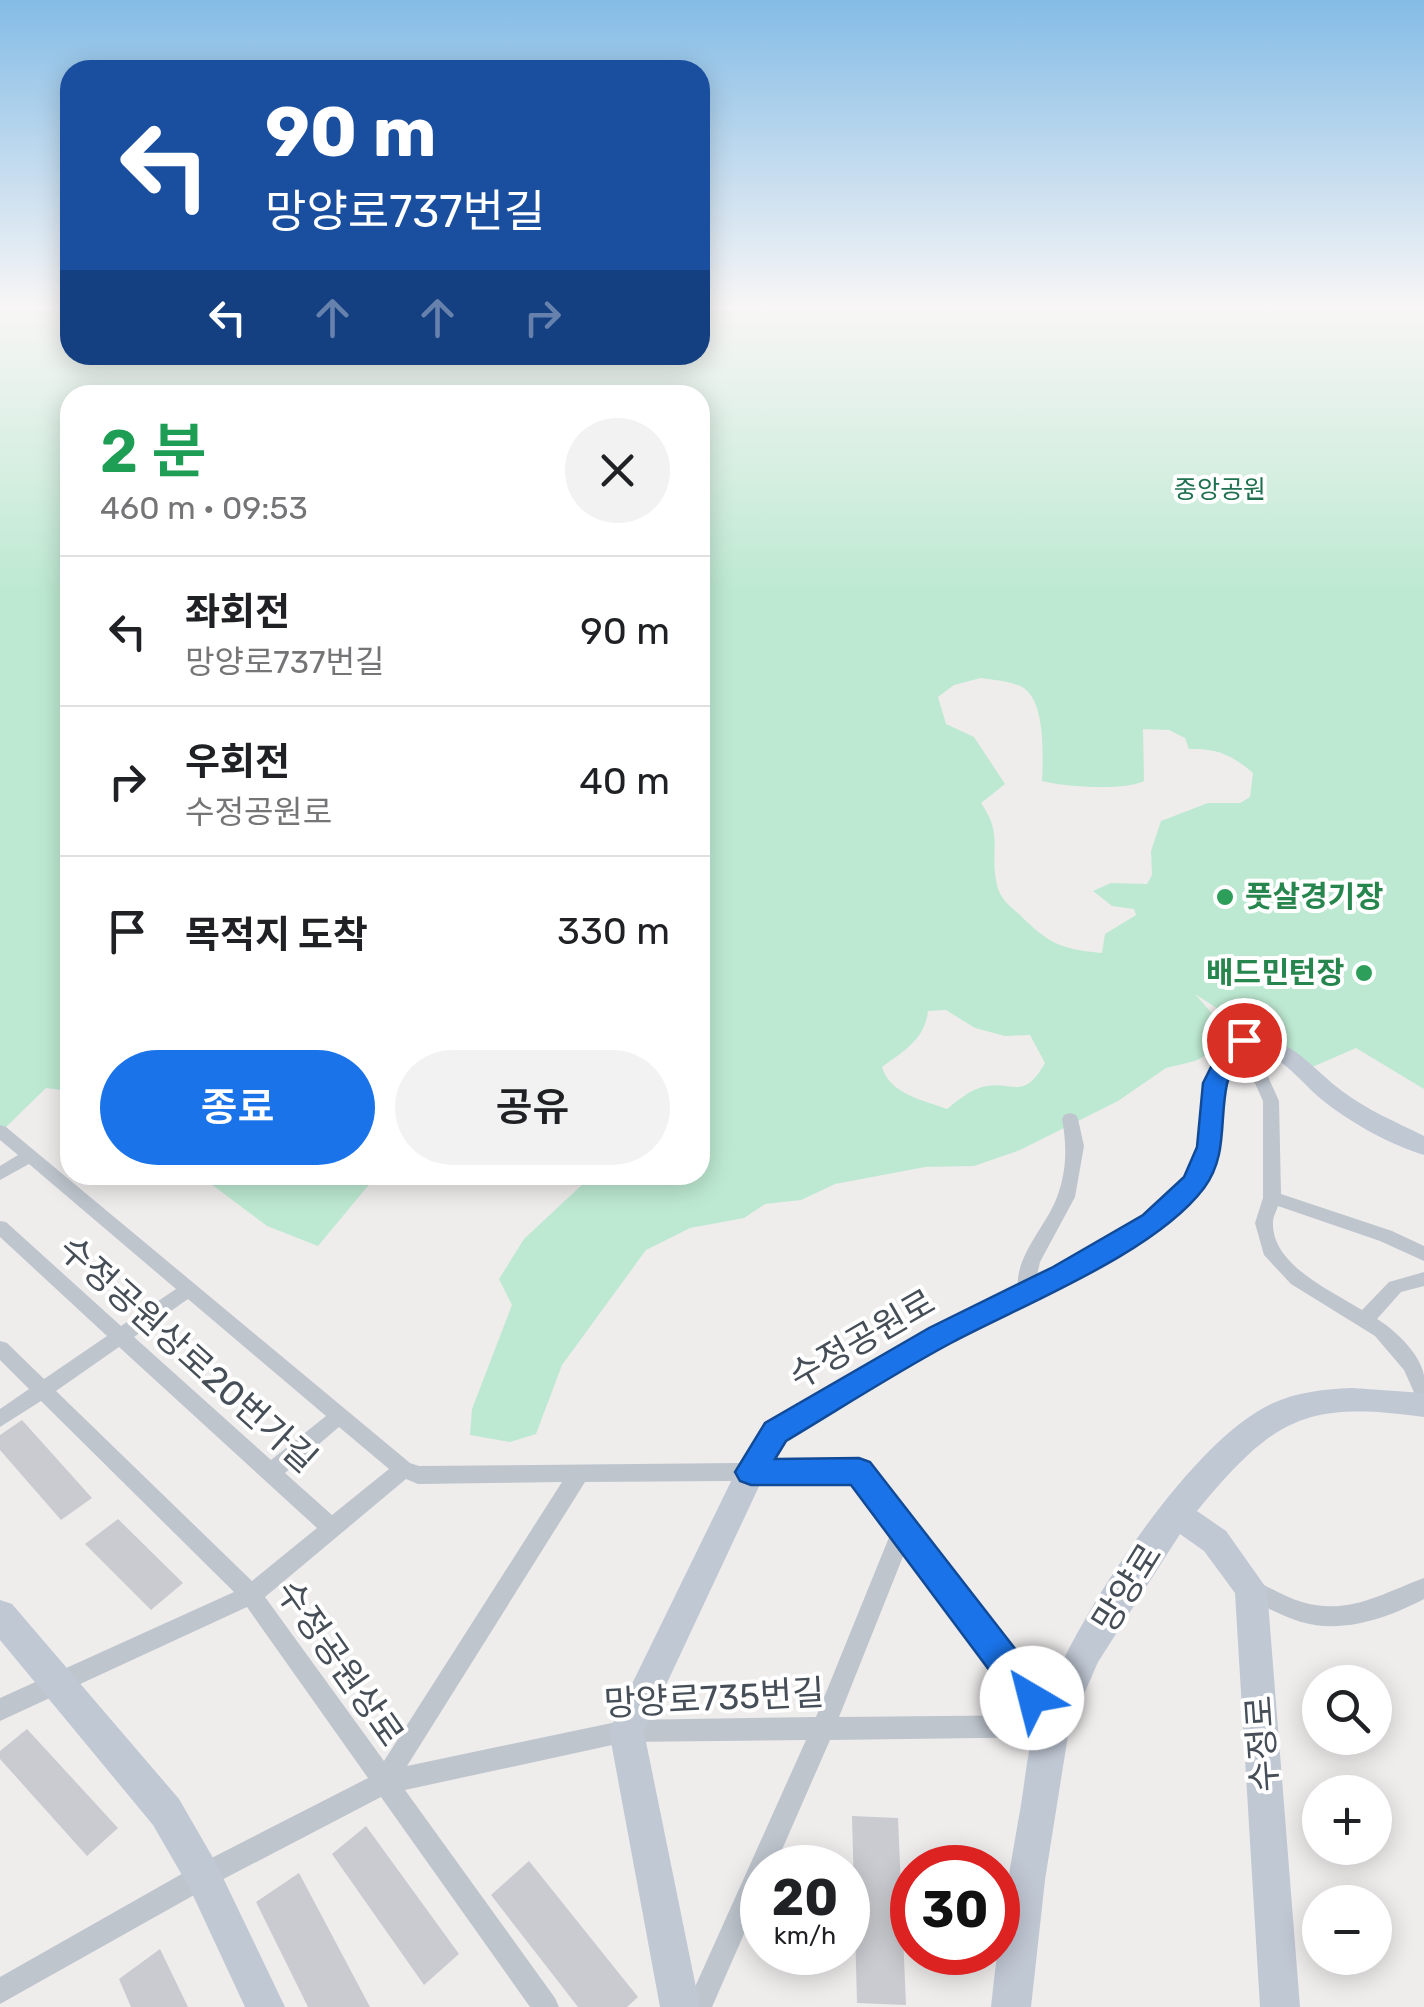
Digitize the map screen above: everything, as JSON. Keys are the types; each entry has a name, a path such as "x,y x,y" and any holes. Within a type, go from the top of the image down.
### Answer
{"street":[{"path":"1424,1146 1333,1096 1304,1066 1268,1041 1244,1040 1271,1101 1272,1198 1264,1223 1273,1255 1296,1279 1382,1332 1411,1365 1424,1393"},
{"name":"수정공원로","path":"626,1731 751,1472 776,1432 939,1336 1153,1222 1194,1182 1210,1147 1215,1083 1228,1054 1244,1040"},
{"path":"1026,1293 1031,1262 1066,1197 1076,1146 1070,1119"},
{"path":"0,1131 60,1181"},
{"path":"0,1174 30,1156"},
{"path":"64,1185 403,1469 418,1475 577,1477 859,1472 1053,1726"},
{"path":"1272,1198 1386,1236 1424,1254"},
{"name":"수정공원상로20번가길","path":"0,1227 331,1528"},
{"path":"1364,1320 1395,1287 1424,1279"},
{"path":"0,1419 188,1290"},
{"name":"수정공원상로","path":"0,1348 251,1595 546,2007"},
{"name":"망양로","path":"1011,2007 1019,1913 1053,1726 1099,1630 1176,1514 1237,1442 1280,1413 1379,1398 1424,1405"},
{"path":"270,1473 339,1416"},
{"path":"0,1710 251,1595 403,1469"},
{"path":"383,1783 577,1477"},
{"path":"1176,1514 1214,1541 1251,1589 1309,1614 1360,1613 1392,1605 1424,1588"},
{"path":"699,2007 824,1728 903,1529"},
{"name":"수정로","path":"1251,1589 1280,2007"},
{"path":"0,1615 166,1812 203,1876 265,2007"},
{"name":"망양로735번길","path":"0,1991 203,1876 383,1783 626,1731 1053,1726"},
{"path":"626,1731 680,2007"}],"green space":[{"path":"0,403 60,403 60,1090 46,1088 0,1133"},
{"name":"중앙공원","path":"710,403 1424,403 1424,1089 1356,1048 1310,1068 1195,994 1235,1040 1195,1061 1166,1068 1118,1101 1020,1150 974,1166 925,1167 835,1184 801,1200 765,1204 744,1218 690,1228 646,1250 562,1365 536,1434 510,1442 470,1435 472,1409 512,1305 499,1279 524,1239 582,1185 710,1185","holes":["981,678 1013,683 1030,694 1039,716 1042,781 1094,787 1144,781 1143,729 1169,730 1185,738 1189,749 1224,754 1253,773 1250,797 1240,803 1208,803 1161,821 1151,851 1152,875 1147,884 1111,883 1093,891 1112,906 1134,909 1136,915 1105,934 1102,953 1066,947 1048,939 1009,905 998,890 994,834 981,803 1005,784 974,737 946,724 938,697 954,685","946,1010 975,1028 1005,1036 1030,1035 1045,1063 1023,1086 982,1087 947,1109 908,1095 886,1076 882,1067 918,1037 928,1011"]},
{"path":"212,1185 369,1185 318,1246 267,1226"}],"building":[{"path":"22,1420 92,1498 61,1520 0,1450 0,1435"},
{"path":"118,1519 183,1583 151,1610 85,1544"},
{"path":"27,1729 118,1828 87,1856 0,1759 0,1751"},
{"path":"852,1816 898,1818 899,1845 890,1845 890,1975 905,1975 906,2005 857,2003 856,1975 870,1975 870,1845 853,1845"},
{"path":"366,1826 459,1954 424,1985 332,1854"},
{"path":"529,1861 638,1997 627,2007 578,2007 491,1895"},
{"path":"299,1873 370,2007 308,2007 256,1902"},
{"path":"160,1949 188,2007 131,2007 119,1979"}],"place":[{"name":"풋살경기장","path":"1225,897"},
{"name":"배드민턴장","path":"1364,973"}],"route":[{"path":"1032,1698 859,1472 751,1472 776,1432 939,1336 1063,1275 1153,1222 1194,1182 1210,1147 1215,1083 1228,1054 1244,1040"}]}
